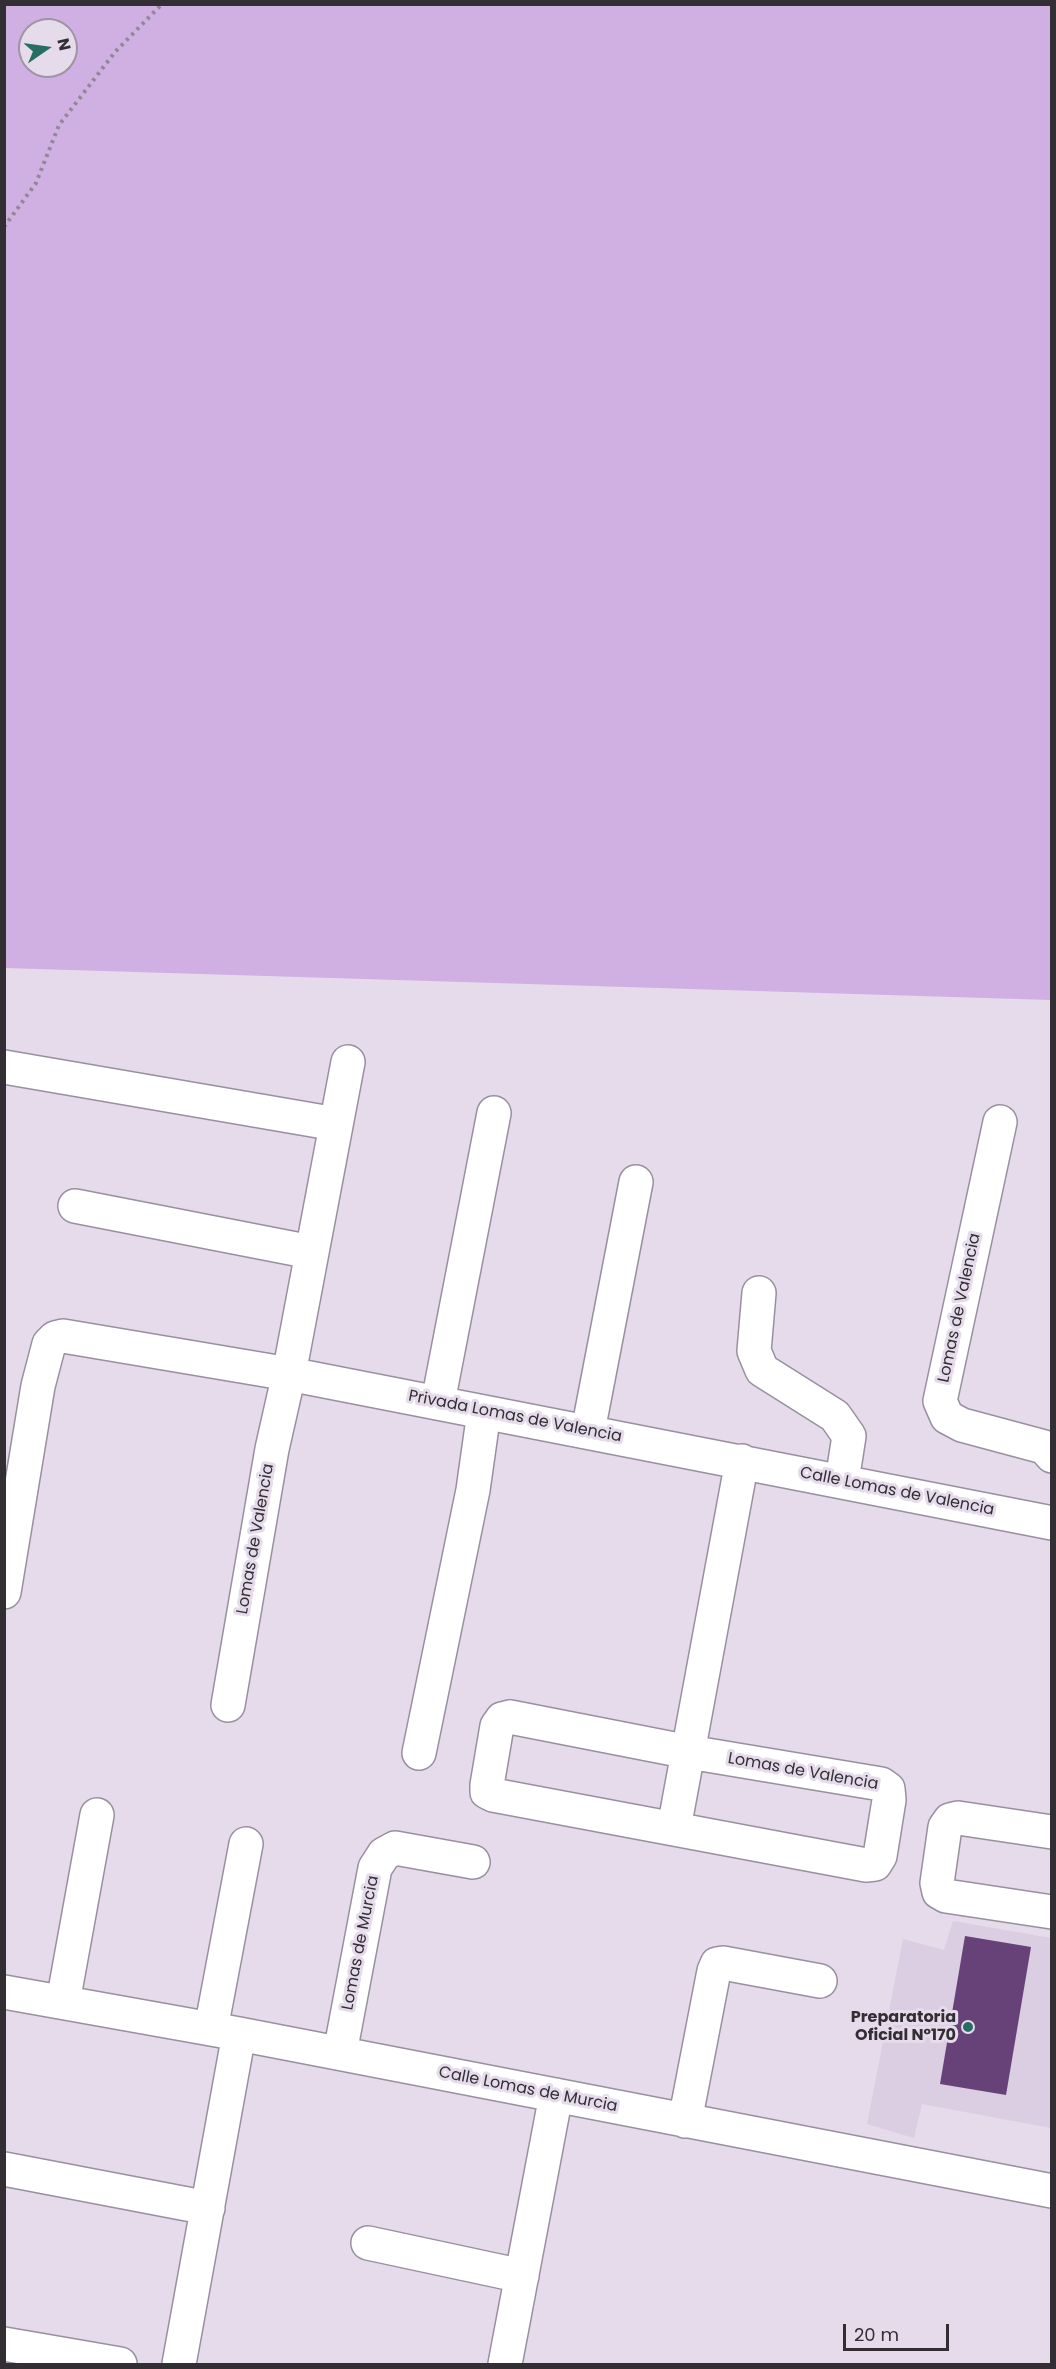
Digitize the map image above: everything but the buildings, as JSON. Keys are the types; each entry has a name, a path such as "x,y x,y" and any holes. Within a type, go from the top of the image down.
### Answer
{"street":[{"path":"289,1374 348,1062"},
{"path":"4,1067 336,1125"},
{"path":"438,1402 494,1113"},
{"name":"Lomas de Valencia","path":"1000,1122 940,1401 947,1417 962,1425 1044,1446 1052,1456"},
{"path":"588,1431 636,1182"},
{"path":"75,1206 311,1252"},
{"path":"759,1293 754,1351 762,1370 835,1416 849,1436 842,1481"},
{"name":"Privada Lomas de Valencia","path":"4,1592 38,1386 49,1344 55,1338 63,1336 289,1374 742,1461"},
{"name":"Lomas de Valencia","path":"228,1705 272,1449 289,1374"},
{"path":"419,1753 473,1490 484,1412"},
{"path":"674,1828 742,1461"},
{"name":"Calle Lomas de Valencia","path":"742,1461 1052,1523"},
{"name":"Lomas de Valencia","path":"510,1717 688,1752 880,1784 888,1789 889,1800 880,1856 875,1864 866,1865 488,1792 497,1726 502,1719 510,1717"},
{"path":"63,2002 97,1815"},
{"path":"1052,1832 958,1818 950,1820 945,1827 937,1883 939,1892 945,1896 1052,1912"},
{"path":"179,2364 208,2208 246,1844"},
{"name":"Lomas de Murcia","path":"340,2053 375,1868 384,1854 395,1848 473,1862"},
{"path":"685,2121 717,1964 723,1963 820,1981"},
{"name":"Calle Lomas de Murcia","path":"4,1992 225,2031 1052,2191"},
{"path":"505,2364 556,2095"},
{"path":"4,2169 208,2208"},
{"path":"368,2243 522,2276"},
{"path":"4,2344 120,2364"}],"path":[{"path":"4,227 36,183 59,124 115,52 162,4"}],"shaded area":[{"path":"5,4 1051,5 1051,1000 5,968"},
{"name":"Preparatoria Oficial N°170","path":"953,1921 1051,1938 1051,2128 922,2104 914,2138 867,2124 903,1939 944,1950"}],"place":[{"name":"Preparatoria Oficial N°170","path":"968,2027"}]}
